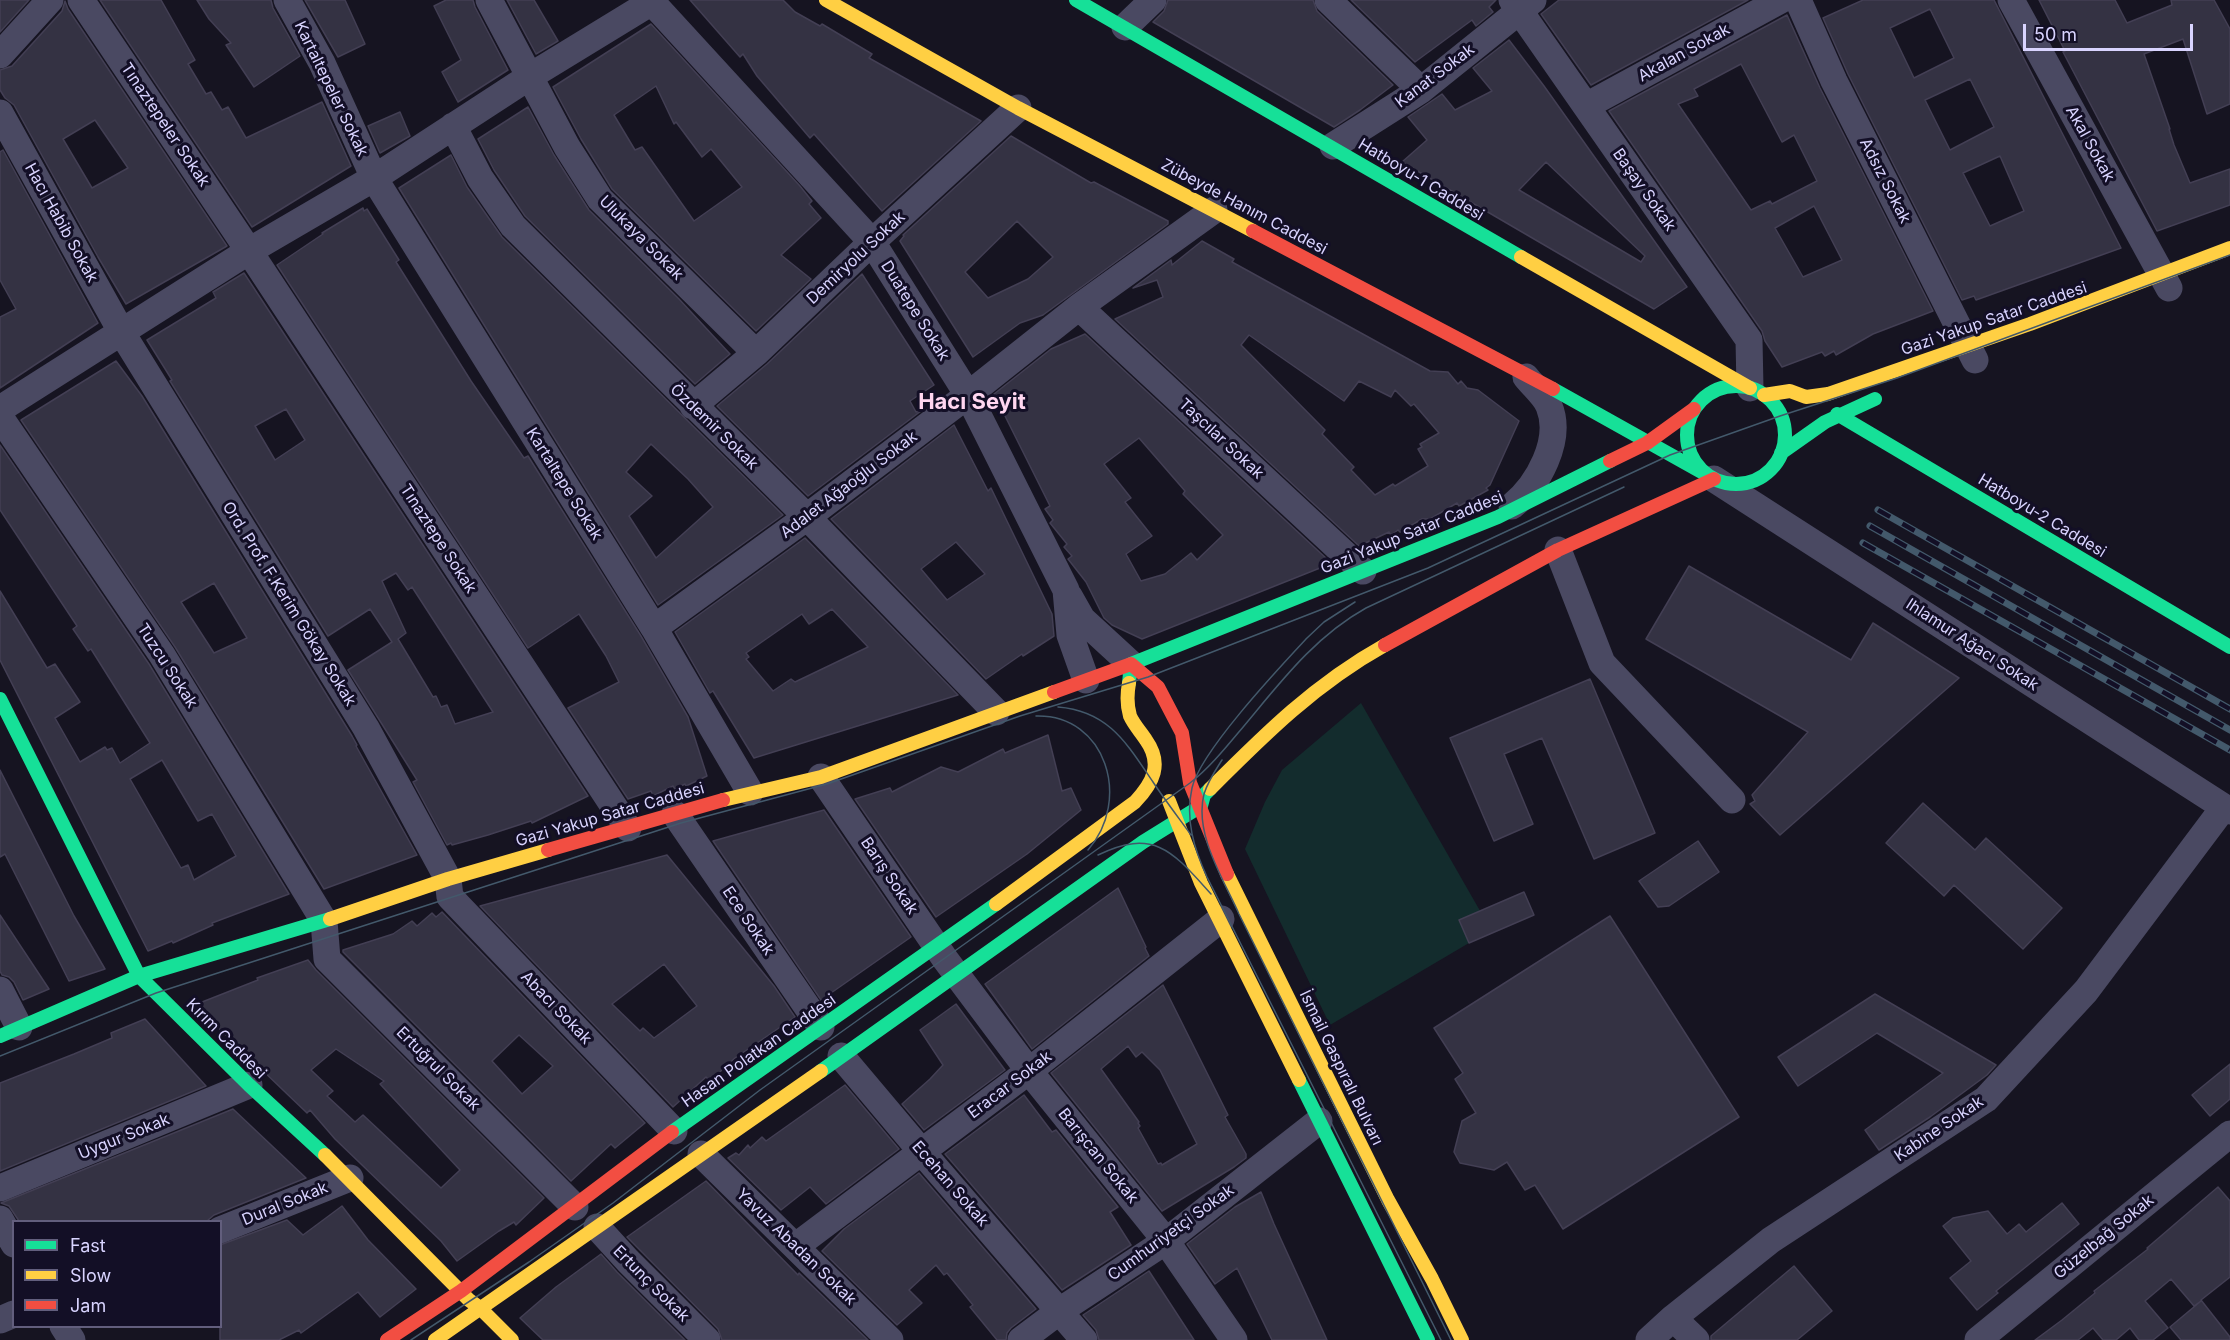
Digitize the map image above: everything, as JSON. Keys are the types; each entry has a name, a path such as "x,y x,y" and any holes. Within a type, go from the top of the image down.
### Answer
{"main road":[{"name":"Zübeyde Hanım Caddesi","path":"826,0 1018,108 1522,371 1714,479"},
{"name":"Hatboyu-1 Caddesi","path":"1076,0 1333,146 1495,243 1757,391"},
{"name":"Gazi Yakup Satar Caddesi","path":"1757,391 1790,390 1806,397 1828,394 1974,357 2168,285 2230,248"},
{"path":"1781,453 1784,437 1783,421 1776,406 1757,391 1734,386 1718,389 1704,397 1694,409 1688,424 1687,440 1692,456 1701,469 1714,479 1729,483 1745,483 1761,477 1773,467 1781,453 1802,434 1837,414 1890,393"},
{"name":"Gazi Yakup Satar Caddesi","path":"10,1031 139,976 324,921 448,879 750,792 821,777 996,712 1091,686 1131,664 1498,517 1647,443 1694,409"},
{"name":"Hatboyu-2 Caddesi","path":"1837,414 2230,647"},
{"path":"435,1340 958,975 1143,842 1201,806 1204,795 1284,716 1318,688 1378,649 1558,550 1714,479"},
{"path":"1131,664 1128,706 1130,715 1141,735"},
{"name":"İsmail Gaspıralı Bulvarı","path":"1131,664 1158,687 1182,733 1190,783 1201,806 1219,858 1388,1200 1462,1340"},
{"name":"Kırım Caddesi","path":"0,699 139,976 249,1085 350,1178 512,1340"},
{"path":"1113,712 1150,745 1201,884 1221,919 1318,1121 1428,1340"},
{"name":"Hasan Polatkan Caddesi","path":"387,1340 575,1207 674,1131 938,947 1135,802 1156,776 1156,766"}],"street":[{"path":"0,55 50,0"},
{"name":"Tınaztepeler Sokak","path":"81,0 249,251"},
{"name":"Kartaltepeler Sokak","path":"286,0 322,63 374,178"},
{"name":"Ulukaya Sokak","path":"489,0 567,147 600,199 756,353"},
{"path":"1125,27 1153,0"},
{"path":"1328,0 1421,90"},
{"name":"Akalan Sokak","path":"1586,106 1781,0"},
{"name":"Adsız Sokak","path":"1798,0 1834,81 1974,357"},
{"name":"Akal Sokak","path":"2011,0 2168,285"},
{"path":"0,409 249,251 374,178 529,77 652,1"},
{"name":"Duatepe Sokak","path":"652,1 872,242 968,395 1066,590 1070,635 1091,686"},
{"name":"Kanat Sokak","path":"1333,146 1421,90 1522,4"},
{"name":"Başay Sokak","path":"1522,4 1586,106 1749,340 1757,391"},
{"name":"Demiryolu Sokak","path":"693,406 756,353 872,242 1018,108"},
{"name":"Hacı Habib Sokak","path":"0,113 122,333"},
{"name":"Özdemir Sokak","path":"453,126 480,178 513,226 807,517 996,712"},
{"name":"Kartaltepe Sokak","path":"374,178 654,628 750,792"},
{"name":"Adalet Ağaoğlu Sokak","path":"654,628 807,517 968,395 1079,307 1214,210"},
{"name":"Tınaztepe Sokak","path":"249,251 628,828"},
{"name":"Taşcılar Sokak","path":"1079,307 1363,571"},
{"name":"Ord. Prof. F.Kerim Gökay Sokak","path":"122,333 366,728 448,879"},
{"path":"1498,517 1522,498 1538,477 1549,451 1554,426 1549,405 1522,371"},
{"name":"Tuzcu Sokak","path":"0,417 162,656 324,921"},
{"name":"Ihlamur Ağacı Sokak","path":"1714,479 2227,809"},
{"path":"1558,550 1602,663 1732,800"},
{"path":"1066,590 1082,619 1131,664"},
{"name":"Barış Sokak","path":"821,777 958,975"},
{"name":"Kabine Sokak","path":"1649,1340 1673,1318 1771,1240 1986,1099 2086,991 2227,809"},
{"name":"Ece Sokak","path":"675,814 821,1027"},
{"name":"Abacı Sokak","path":"448,879 450,897 674,1131"},
{"name":"Eracar Sokak","path":"796,1246 1029,1071 1221,919"},
{"name":"Ertuğrul Sokak","path":"324,921 327,959 575,1207"},
{"name":"Barışcan Sokak","path":"958,975 1029,1071 1166,1241 1234,1340"},
{"path":"0,990 10,1031"},
{"name":"Ecehan Sokak","path":"841,1056 1060,1311"},
{"name":"Uygur Sokak","path":"0,1188 249,1085"},
{"name":"Cumhuriyetçi Sokak","path":"1021,1340 1060,1311 1166,1241 1318,1121"},
{"name":"Güzelbağ Sokak","path":"1978,1340 2230,1134"},
{"name":"Yavuz Abadan Sokak","path":"701,1154 890,1340"},
{"name":"Dural Sokak","path":"222,1229 350,1178"},
{"path":"0,1220 12,1241"},
{"name":"Ertunç Sokak","path":"597,1227 707,1340"},
{"path":"1060,1311 1084,1340"},
{"path":"1673,1318 1696,1340"}],"green space":[{"path":"1361,703 1491,930 1330,1025 1245,849 1265,802 1282,770"}],"building":[{"path":"0,0 29,0 0,32"},
{"path":"100,0 161,0 195,60 188,64 206,94 211,92 222,110 228,107 246,138 322,102 351,166 252,227"},
{"path":"197,0 271,0 273,8 300,56 254,87 226,45 231,43 209,19"},
{"path":"305,0 345,0 365,44 338,57"},
{"path":"446,0 473,0 508,70 458,102 442,72 461,60 434,6"},
{"path":"507,0 534,0 558,41 536,54"},
{"path":"690,0 783,0 795,12 820,26 822,24 872,54 869,58 981,121 882,211 814,134 810,138 757,76 743,54 740,57"},
{"path":"1168,0 1313,0 1317,11 1393,85 1334,127 1153,22 1164,11"},
{"path":"1351,0 1496,0 1489,7 1493,12 1476,26 1472,20 1415,62"},
{"path":"1559,0 1748,0 1591,85 1541,14"},
{"path":"1863,0 1994,0 2121,248 1976,300 1974,296 1962,300 1848,74 1823,18","holes":["1930,9 1954,58 1914,78 1890,28","1970,79 1994,127 1950,150 1925,100","2000,156 2024,211 1990,226 1963,173"]},
{"path":"2039,0 2115,0 2127,23 2172,5 2171,0 2214,0 2230,29 2230,104 2207,114 2183,39 2144,54 2174,145 2190,183 2230,169 2230,205 2157,231 2063,52 2065,51"},
{"path":"65,1 68,9 227,246 126,304 14,105 5,98 0,90 0,70 12,66 62,11","holes":["95,120 128,168 92,188 63,139"]},
{"path":"1787,15 1820,88 1933,311 1873,334 1836,355 1834,351 1825,356 1822,352 1782,367 1765,341 1762,331 1609,111","holes":["1741,64 1782,142 1794,135 1817,181 1772,204 1770,201 1751,210 1678,104 1698,96 1694,89","1814,206 1842,260 1803,277 1775,228"]},
{"path":"651,24 812,201 809,204 821,218 781,255 811,279 756,331 612,189 553,87","holes":["656,86 674,124 676,122 702,157 711,149 742,187 694,221 642,147 635,150 614,115"]},
{"path":"1509,40 1687,287 1654,309 1402,162 1427,140 1408,117 1442,94 1455,110 1492,91 1473,68","holes":["1546,162 1645,256 1641,262 1519,190"]},
{"path":"528,107 554,155 589,210 679,299 730,354 695,384 525,216 494,170 478,139"},
{"path":"400,112 410,136 380,153 368,126"},
{"path":"1011,136 1091,183 1094,182 1168,221 1168,224 1043,315 1020,323 973,357 900,241 903,235","holes":["1017,221 1053,257 1028,279 988,298 965,272"]},
{"path":"3,150 98,323 0,388 0,317 16,309 0,280 0,152"},
{"path":"451,155 467,187 502,237 783,515 658,605 399,188","holes":["651,444 688,479 713,507 656,558 629,516 652,496 626,472"]},
{"path":"363,208 364,211 367,209 399,260 396,262 471,381 524,458 528,456 641,636 688,717 707,776 686,786 685,784 675,789 673,786 653,796 651,791 628,799 568,708 619,682 606,656 579,614 528,648 277,265 322,233"},
{"path":"1202,241 1234,259 1232,262 1430,371 1448,372 1458,384 1461,381 1467,388 1478,390 1519,421 1490,485 1486,488 1488,490 1459,506 1457,503 1430,519 1422,519 1400,532 1398,530 1391,535 1389,532 1359,546 1115,319 1163,297 1157,280 1133,288 1171,260 1172,265","holes":["1249,335 1344,401 1359,381 1391,397 1395,390 1411,406 1414,404 1439,433 1420,444 1422,447 1418,449 1428,466 1375,495 1351,470 1354,467 1322,434 1325,430 1241,345"]},
{"path":"244,273 588,796 532,823 531,821 447,845 413,782 417,780 348,670 392,642 370,609 328,636 147,340 216,298 213,292","holes":["286,409 305,440 275,460 255,426","396,573 408,590 412,587 493,712 455,724 447,705 441,707 436,696 433,697 398,639 406,633 382,581"]},
{"path":"862,274 934,385 910,401 916,412 925,408 808,496 717,406 767,364"},
{"path":"1085,334 1328,560 1320,568 1142,639 1112,625 1104,618 1086,582 1068,559 1072,556 1064,547 1067,544 1050,523 1053,520 1045,509 1050,506 994,394 1051,349","holes":["1139,438 1185,491 1183,494 1223,535 1197,560 1191,553 1165,574 1141,581 1126,554 1152,536 1125,502 1131,498 1104,464"]},
{"path":"116,361 142,396 352,736 417,855 324,889 175,647 21,420","holes":["214,583 247,638 214,653 181,602"]},
{"path":"954,425 988,491 991,488 1052,614 1054,636 1023,656 1022,654 986,679 831,519","holes":["956,542 985,574 947,600 921,569"]},
{"path":"0,445 149,664 289,894 212,923 213,925 173,943 172,941 148,951 0,660 0,591 47,668 55,664 80,702 55,718 80,762 105,747 107,750 112,748 120,763 150,743 91,649 88,651 73,629 77,626 0,510","holes":["162,760 198,821 212,814 236,856 194,880 188,865 181,868 130,779"]},
{"path":"805,538 958,695 754,758 713,691 710,693 675,632","holes":["832,609 868,647 795,682 791,679 773,691 746,659 749,657 746,653 802,614 809,624"]},
{"path":"1689,566 1851,660 1873,623 1959,678 1780,835 1750,804 1755,801 1752,795 1808,732 1646,639"},
{"path":"1590,679 1655,833 1594,859 1542,738 1504,754 1533,824 1494,841 1450,738"},
{"path":"1048,735 1062,791 1071,788 1081,810 1027,854 936,917 855,799 890,788 892,792 941,767 958,772 1003,749 1005,753"},
{"path":"0,770 74,916 105,969 69,981 5,854 0,857"},
{"path":"1923,803 1975,850 1986,838 2062,908 2023,949 1954,885 1944,896 1886,843"},
{"path":"824,810 911,937 821,1000 713,841"},
{"path":"1698,841 1719,872 1669,906 1658,907 1639,881"},
{"path":"667,855 774,986 795,1017 735,1058 710,1081 706,1077 673,1107 480,906","holes":["664,964 697,1006 654,1038 643,1028 640,1031 612,1004"]},
{"path":"1118,888 1149,956 1032,1049 985,984"},
{"path":"1524,892 1534,915 1469,943 1459,920"},
{"path":"442,912 645,1123 615,1148 611,1144 571,1181 343,952 343,950 393,934 412,921 417,926 432,913 436,917","holes":["519,1035 553,1066 522,1094 492,1061"]},
{"path":"0,915 49,989 23,1000 14,982 2,975 0,971"},
{"path":"1610,916 1739,1117 1563,1229 1535,1185 1525,1190 1507,1162 1494,1170 1460,1163 1454,1152 1462,1121 1476,1113 1455,1079 1463,1073 1434,1028"},
{"path":"308,960 544,1198 516,1225 514,1222 499,1231 457,1261 441,1241 335,1139 310,1110 307,1113 206,1016 197,1004 258,980 257,978","holes":["336,1049 384,1081 380,1084 460,1170 441,1188 363,1115 355,1122 327,1096 333,1091 311,1070"]},
{"path":"1163,985 1228,1115 1225,1117 1246,1154 1246,1158 1162,1211 1051,1073","holes":["1128,1046 1136,1057 1142,1052 1160,1070 1197,1144 1162,1165 1158,1164 1138,1128 1139,1122 1101,1069"]},
{"path":"1875,994 1996,1065 1987,1075 1930,1117 1879,1150 1865,1130 1943,1073 1877,1033 1798,1086 1778,1057"},
{"path":"956,1004 1005,1070 924,1130 902,1104 943,1065 920,1030"},
{"path":"145,1019 206,1086 0,1171 0,1083 112,1038 111,1033"},
{"path":"2230,1064 2230,1099 2210,1116 2192,1095"},
{"path":"845,1085 899,1149 826,1204 810,1187 781,1210 728,1158 736,1153 739,1155 748,1145 750,1148 762,1137 766,1141"},
{"path":"1024,1095 1052,1132 1056,1130 1118,1207 1110,1212 1131,1245 1062,1290 945,1154"},
{"path":"233,1109 306,1178 214,1215 208,1220 18,1220 9,1206 1,1203"},
{"path":"919,1173 1036,1309 1011,1328 1006,1340 997,1340 970,1307 973,1305 947,1273 944,1275 936,1265 909,1290 922,1303 897,1325 822,1251 844,1229"},
{"path":"706,1181 798,1275 799,1273 868,1340 722,1340 718,1329 627,1237"},
{"path":"2218,1187 2230,1201 2230,1277 2201,1300 2230,1340 2181,1340 2170,1327 2201,1301 2194,1306 2171,1279 2145,1301 2168,1328 2153,1340 2139,1340 2130,1328 2116,1340 2103,1340 2093,1328 2078,1340 2035,1340 2148,1249"},
{"path":"1261,1192 1327,1340 1272,1340 1237,1268 1215,1284 1187,1244 1235,1207"},
{"path":"2062,1203 2079,1224 1996,1291 1998,1293 1977,1310 1950,1278 1971,1261 1943,1226 1953,1218 1988,1211 2007,1234 2019,1224 2026,1232"},
{"path":"342,1206 368,1240 416,1289 380,1317 358,1292 301,1333 299,1330 279,1340 220,1340 222,1244 287,1220 303,1235"},
{"path":"601,1254 685,1340 543,1340 520,1318 556,1287"},
{"path":"1794,1266 1832,1311 1797,1340 1711,1340 1711,1336"},
{"path":"1149,1271 1194,1340 1099,1340 1096,1330 1083,1315"}],"tram line":[{"path":"0,1056 156,993 681,823 827,784 1020,716 1148,677 1428,568 1670,455 1897,378 2230,255"},
{"path":"411,1340 613,1203 760,1090 1190,783 1221,753 1296,665 1347,620 1366,608 1624,487"},
{"path":"1355,602 1324,622 1307,638 1260,689 1209,754 1192,788 1190,822 1198,856 1207,877 1441,1340"},
{"path":"1058,707 1091,715 1104,722 1115,732 1191,835"},
{"path":"1036,716 1060,719 1080,729 1095,744 1105,763 1109,785 1108,808 1101,830 1088,850"},
{"path":"1222,760 1206,789 1202,809 1206,840 1212,856 1451,1340"},
{"path":"1098,855 1118,847 1149,844 1174,856 1211,894"}],"railway":[{"path":"1878,510 2230,709"},
{"path":"1870,526 2230,730"},
{"path":"1863,543 2230,750"}],"traffic: fast":[{"path":"1076,0 1521,257"},
{"path":"1736,386 1755,390 1770,401 1781,416 1785,435 1781,454 1770,469 1755,480 1736,484 1717,480 1702,469 1691,454 1687,435 1691,416 1702,401 1717,390 1736,386"},
{"path":"1553,389 1714,479"},
{"path":"1781,453 1825,422 1875,399"},
{"path":"1837,414 2230,647"},
{"path":"1129,683 1131,664 1498,517 1610,461"},
{"path":"0,699 139,976 249,1085 325,1155"},
{"path":"821,1071 1143,842 1201,806 1204,795 1210,789"},
{"path":"672,1132 996,904"},
{"path":"0,1036 139,976 330,919"},
{"path":"1299,1080 1428,1340"}],"traffic: slow":[{"path":"826,0 1018,108 1253,231"},
{"path":"1764,395 1790,391 1806,397 1828,394 2030,324 2230,248"},
{"path":"1521,257 1750,388"},
{"path":"1210,789 1313,693 1385,645"},
{"path":"996,904 1135,802 1147,788 1154,773 1154,757 1130,716 1129,683"},
{"path":"723,800 821,777 1054,692"},
{"path":"1169,801 1201,883 1299,1080"},
{"path":"330,919 448,879 548,850"},
{"path":"1227,874 1388,1200 1432,1279 1462,1340"},
{"path":"435,1340 821,1071"},
{"path":"325,1155 469,1300 512,1340"}],"traffic: jam":[{"path":"1253,231 1553,389"},
{"path":"1610,461 1647,443 1694,409"},
{"path":"1385,645 1558,550 1714,479"},
{"path":"1054,692 1131,664 1158,687 1182,733 1190,783 1227,874"},
{"path":"548,850 723,800"},
{"path":"387,1340 461,1291 672,1132"}],"district":[{"name":"Hacı Seyit","path":"972,402"}]}
